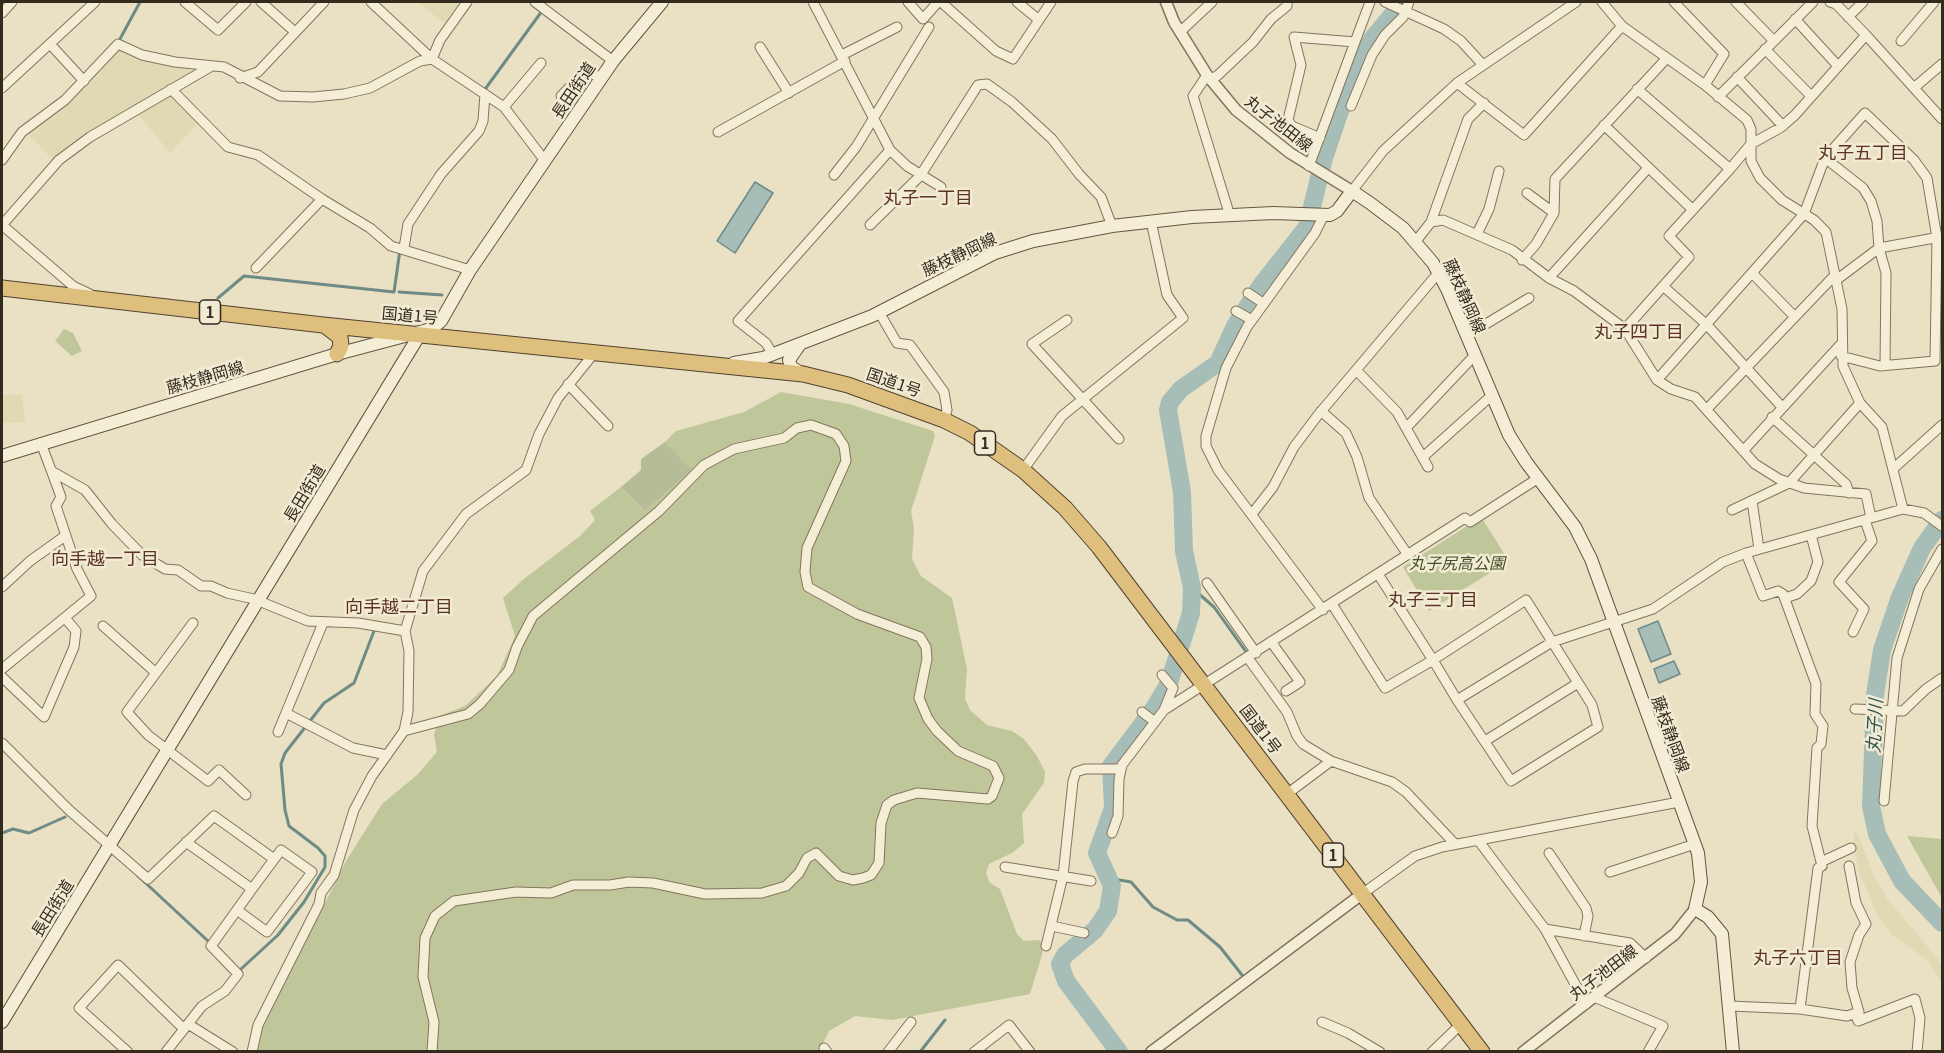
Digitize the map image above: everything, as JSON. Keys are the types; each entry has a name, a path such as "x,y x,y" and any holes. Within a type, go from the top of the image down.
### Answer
{"highway":[{"name":"国道1号","path":"2,288 323,325 803,374 848,385 944,420 970,433 1023,470 1065,508 1099,548 1482,1052"},
{"path":"323,325 337,332 340,337 341,346 337,354"}],"main road":[{"name":"長田街道","path":"2,1022 420,334 441,321 470,270 613,61 662,2"},
{"name":"藤枝静岡線","path":"1352,191 1389,216 1416,241 1439,272 1509,435 1538,479 1562,508 1583,543 1600,581 1613,623 1695,844 1701,882 1695,909"},
{"path":"1316,215 1336,211 1352,191"},
{"name":"藤枝静岡線","path":"724,365 773,355 879,312 995,253 1044,238 1112,226 1151,222 1230,216 1316,215"},
{"name":"藤枝静岡線","path":"2,456 337,354 420,334"},
{"path":"803,374 791,367 789,360 795,350 806,340"},
{"path":"1695,909 1708,917 1722,934 1733,1052"}],"street":[{"path":"2,12 12,2"},
{"path":"2,88 95,2"},
{"path":"185,2 218,30 246,2"},
{"path":"261,2 295,32"},
{"path":"240,78 258,72 324,2"},
{"path":"372,2 432,60 504,107 545,161"},
{"path":"432,60 440,40 467,2"},
{"path":"535,2 613,61"},
{"path":"813,2 890,150 920,176 941,187"},
{"path":"908,2 922,19 940,2 996,51 1013,59 1051,2"},
{"path":"1017,2 1039,20"},
{"name":"丸子池田線","path":"1166,2 1180,32 1208,77 1236,110 1258,129 1313,168 1352,191"},
{"path":"1180,32 1212,2"},
{"path":"1230,216 1194,102 1194,91 1208,77 1217,76 1253,42 1271,19 1287,6 1287,2"},
{"path":"1313,168 1320,138 1370,2"},
{"path":"1387,2 1408,6 1444,29 1461,41 1483,65"},
{"path":"1557,2 1563,10"},
{"path":"1352,191 1383,151 1457,82 1576,2"},
{"path":"1602,2 1622,26 1704,85 1747,120 1751,129 1751,161 1760,178 1788,206 1804,214 1826,232 1842,309 1841,356 1843,366 1860,402 1882,427 1903,509"},
{"path":"1674,2 1724,54 1704,85"},
{"path":"1736,2 1773,40"},
{"path":"1718,97 1813,2"},
{"path":"1830,2 1866,35 1942,119"},
{"path":"1848,17 1863,2"},
{"path":"1901,40 1934,2"},
{"path":"1336,93 1353,102 1372,55 1408,6"},
{"path":"1795,19 1838,66"},
{"path":"1457,82 1524,135 1622,26"},
{"path":"718,132 789,93 897,27"},
{"path":"834,175 855,147 929,27"},
{"path":"1625,329 1689,257 1669,236 1751,144 1783,126 1866,35"},
{"path":"1320,138 1292,126 1288,120 1301,65 1294,37 1355,42"},
{"path":"50,44 84,81"},
{"path":"2,160 22,132 65,100 118,44 142,55 175,62 224,67 240,78 280,96 313,97 370,88 420,61 432,60"},
{"path":"760,47 789,93"},
{"path":"1765,49 1811,96"},
{"path":"1522,260 1536,244 1554,213 1555,179 1666,58"},
{"path":"504,107 541,63"},
{"path":"1915,87 1942,64"},
{"path":"100,300 73,285 2,225 59,160 90,137 212,66"},
{"path":"561,96 585,71 602,78"},
{"path":"1737,77 1783,126"},
{"path":"870,225 920,176 978,85 987,84 1012,102 1052,139 1079,174 1101,197 1112,226"},
{"path":"171,89 228,147 258,155 322,200 370,228 391,246 404,248 470,270"},
{"path":"1637,89 1730,169"},
{"path":"404,248 408,224 441,174 479,131 483,122 485,94"},
{"path":"1416,241 1431,222 1468,119 1484,103"},
{"path":"1657,380 1804,214 1825,158 1865,113 1914,160 1927,178 1940,237 1935,361 1885,365 1841,356"},
{"path":"1604,125 1693,210"},
{"path":"773,355 766,343 738,321 890,150"},
{"path":"1825,158 1863,188 1871,201 1877,221 1879,248 1886,273 1885,365"},
{"path":"1549,278 1648,168"},
{"path":"1477,234 1489,209 1499,171"},
{"path":"1527,193 1554,213"},
{"path":"256,268 322,200"},
{"path":"1316,215 1315,233 1263,303 1226,368 1206,436 1206,446 1218,470 1323,610"},
{"path":"1431,222 1443,220 1512,250 1522,260 1574,291 1625,329 1657,380 1671,389 1695,397 1755,464 1789,483 1866,494 1872,541 1839,582 1864,609 1853,632"},
{"path":"1023,470 1054,426 1083,398 1183,318 1167,295 1151,222"},
{"path":"1707,410 1835,278 1879,248 1940,237"},
{"path":"1252,514 1282,472 1294,447 1321,411 1439,272"},
{"path":"1752,273 1795,317"},
{"path":"1663,286 1707,324 1782,407"},
{"path":"1248,293 1263,303"},
{"path":"1466,336 1529,298"},
{"path":"1236,310 1252,320"},
{"path":"879,312 897,344 910,345 944,392 947,410 944,420"},
{"path":"1068,320 1032,344 1119,439"},
{"path":"1743,451 1841,344"},
{"path":"237,910 267,932 313,888 334,875 354,810 387,754 404,731 408,712 409,651 405,631 423,571 429,560 466,514 526,470 544,424 568,384 595,352"},
{"path":"1407,427 1474,356"},
{"path":"1356,370 1386,399 1407,427 1428,467"},
{"path":"568,384 608,426"},
{"path":"1423,457 1491,396"},
{"path":"1732,510 1789,483 1860,402"},
{"path":"1321,411 1346,433 1358,457 1369,498 1408,555"},
{"path":"1772,417 1812,456 1846,484 1849,493"},
{"path":"404,731 424,728 468,714 480,704 509,670 533,616 659,511 704,465 734,449 784,438 797,428 811,425 836,434 844,446 846,461 807,548 805,573 808,587 857,614 920,637 926,647 927,659 919,698 928,719 958,751 993,766 999,778 992,796 988,799 917,793 894,800 887,806 881,823 879,863 871,875 863,878 853,880 839,876 816,853 807,858 799,873 786,886 762,893 705,894 653,883 629,882 610,885 573,885 551,893 516,892 454,901 435,916 425,938 423,977 434,1022 432,1052"},
{"path":"1893,469 1942,425"},
{"path":"2,669 91,596 77,569 65,536 56,506 62,498 41,443"},
{"path":"53,472 85,490 130,545 154,564 178,570 201,586 210,586 259,601 297,618 323,623 358,623 405,631"},
{"path":"1164,710 1465,518 1470,522 1538,479"},
{"path":"1752,501 1759,549"},
{"path":"1457,700 1552,642 1653,609 1723,562 1746,553 1903,509 1927,514 1942,526"},
{"path":"1785,598 1797,594 1810,581 1818,562 1810,535"},
{"path":"2,587 30,561 65,536"},
{"path":"1884,801 1898,657 1910,613 1929,570 1942,549"},
{"path":"1746,553 1763,596 1778,591 1785,598 1816,684 1815,714 1823,726 1821,744 1817,748 1812,826 1822,866 1818,868 1800,1009"},
{"path":"1332,604 1385,688 1433,660 1526,600 1592,705 1598,727 1510,781 1457,700 1433,660 1378,574"},
{"path":"1206,583 1287,711 1297,736 1304,744 1331,761 1392,782 1406,792 1455,844"},
{"path":"2,677 44,717 74,647 76,631 65,618"},
{"path":"193,623 127,712 148,735 208,781 219,770 246,795"},
{"path":"278,732 323,623"},
{"path":"103,626 155,672"},
{"path":"1272,643 1300,681 1286,691"},
{"path":"1112,833 1118,816 1121,769 1164,710 1173,688 1162,675"},
{"path":"1857,709 1903,711 1926,689 1942,678"},
{"path":"1485,741 1578,683"},
{"path":"1142,712 1155,722"},
{"path":"286,713 352,748 387,754"},
{"path":"2,743 69,810 148,879 214,816 274,860"},
{"path":"2,759 11,752"},
{"path":"1287,794 1331,761"},
{"path":"1046,946 1063,876 1076,771 1121,769"},
{"path":"1151,1052 1415,856 1455,844 1679,802"},
{"path":"1478,840 1545,929 1590,1001 1663,1026 1648,1052"},
{"path":"186,842 252,889"},
{"path":"1610,872 1695,844"},
{"path":"1821,862 1851,848"},
{"path":"166,1052 202,1006 225,991 238,974 211,946 281,850 312,872 313,888 319,904 258,1025 252,1052"},
{"path":"1549,853 1586,908 1588,916 1584,936"},
{"path":"1730,1006 1800,1009 1838,1015 1859,1012 1852,988 1850,962 1859,935 1866,924 1856,903 1849,866"},
{"path":"1005,867 1091,881"},
{"name":"丸子池田線","path":"1523,1052 1675,934 1695,909"},
{"path":"1052,926 1084,933"},
{"path":"1545,929 1630,943 1646,958"},
{"path":"128,1052 79,1008 118,965 186,1027 233,1052"},
{"path":"1855,1014 1858,1021 1915,999 1920,1018 1917,1052"},
{"path":"888,1052 911,1022"},
{"path":"1322,1022 1348,1033 1380,1052"},
{"path":"1432,1052 1461,1024"},
{"path":"974,1052 1009,1025 1030,1052"}],"shaded area":[{"path":"417,2 460,2 444,23"},
{"path":"118,47 189,67 191,74 88,133 53,160 27,133"},
{"path":"171,93 199,122 170,153 137,113"},
{"path":"22,394 25,422 2,423 2,395"},
{"path":"1857,832 1871,869 1886,897 1938,959 1942,968 1942,984 1928,961 1892,935 1879,918 1859,872 1854,848 1854,833"}],"green space":[{"path":"64,329 73,333 82,351 72,356 55,341"},
{"path":"781,392 849,404 933,431 935,436 911,511 914,528 912,559 921,576 952,598 967,669 965,699 970,710 987,725 1012,731 1024,739 1037,756 1045,772 1044,783 1022,814 1024,843 1012,853 989,864 986,873 990,883 1000,889 1017,934 1024,941 1039,940 1043,945 1030,994 892,1020 855,1016 829,1031 819,1051 256,1052 258,1037 346,861 382,804 417,775 437,752 434,735 439,716 465,706 497,676 515,636 503,598 580,536 595,520 590,511 621,487 645,511 690,470 665,442 676,431 744,412"},
{"path":"665,442 691,470 645,511 621,487 641,470 641,459"},
{"name":"丸子尻高公園","path":"1481,517 1509,561 1429,611 1403,567"},
{"path":"1907,836 1942,839 1942,898"}],"water":[{"path":"755,182 773,193 735,253 717,241"},
{"path":"1658,621 1671,654 1651,662 1638,629"},
{"path":"1674,661 1680,674 1659,683 1654,669"}],"waterway":[{"path":"120,39 140,2"},
{"path":"1119,1052 1066,981 1060,964 1065,955 1095,930 1108,911 1112,886 1097,853 1113,808 1111,766 1153,710 1169,683 1191,613 1192,588 1184,551 1182,492 1168,410 1170,402 1181,389 1218,363 1235,326 1262,284 1307,227 1324,158 1345,96 1372,39 1393,14 1399,2"},
{"path":"483,92 542,11"},
{"path":"218,298 244,276 394,292 400,250"},
{"path":"399,292 442,295"},
{"name":"丸子川","path":"1942,520 1922,548 1900,597 1882,650 1875,695 1871,806 1877,834 1902,881 1942,923"},
{"path":"1192,588 1214,607 1249,656"},
{"path":"241,969 278,935 304,902 325,867 325,856 318,848 289,826 285,810 281,764 285,753 324,703 354,683 374,631"},
{"path":"2,833 13,829 29,833 65,817"},
{"path":"137,875 208,941"},
{"path":"1108,878 1131,882 1153,907 1177,920 1188,920 1220,947 1242,975"},
{"path":"920,1052 945,1020"}],"district":[{"name":"丸子五丁目","path":"1863,152"},
{"name":"丸子一丁目","path":"928,197"},
{"name":"丸子四丁目","path":"1639,331"},
{"name":"向手越一丁目","path":"105,558"},
{"name":"丸子三丁目","path":"1433,599"},
{"name":"向手越二丁目","path":"399,606"},
{"name":"丸子六丁目","path":"1798,957"}]}
